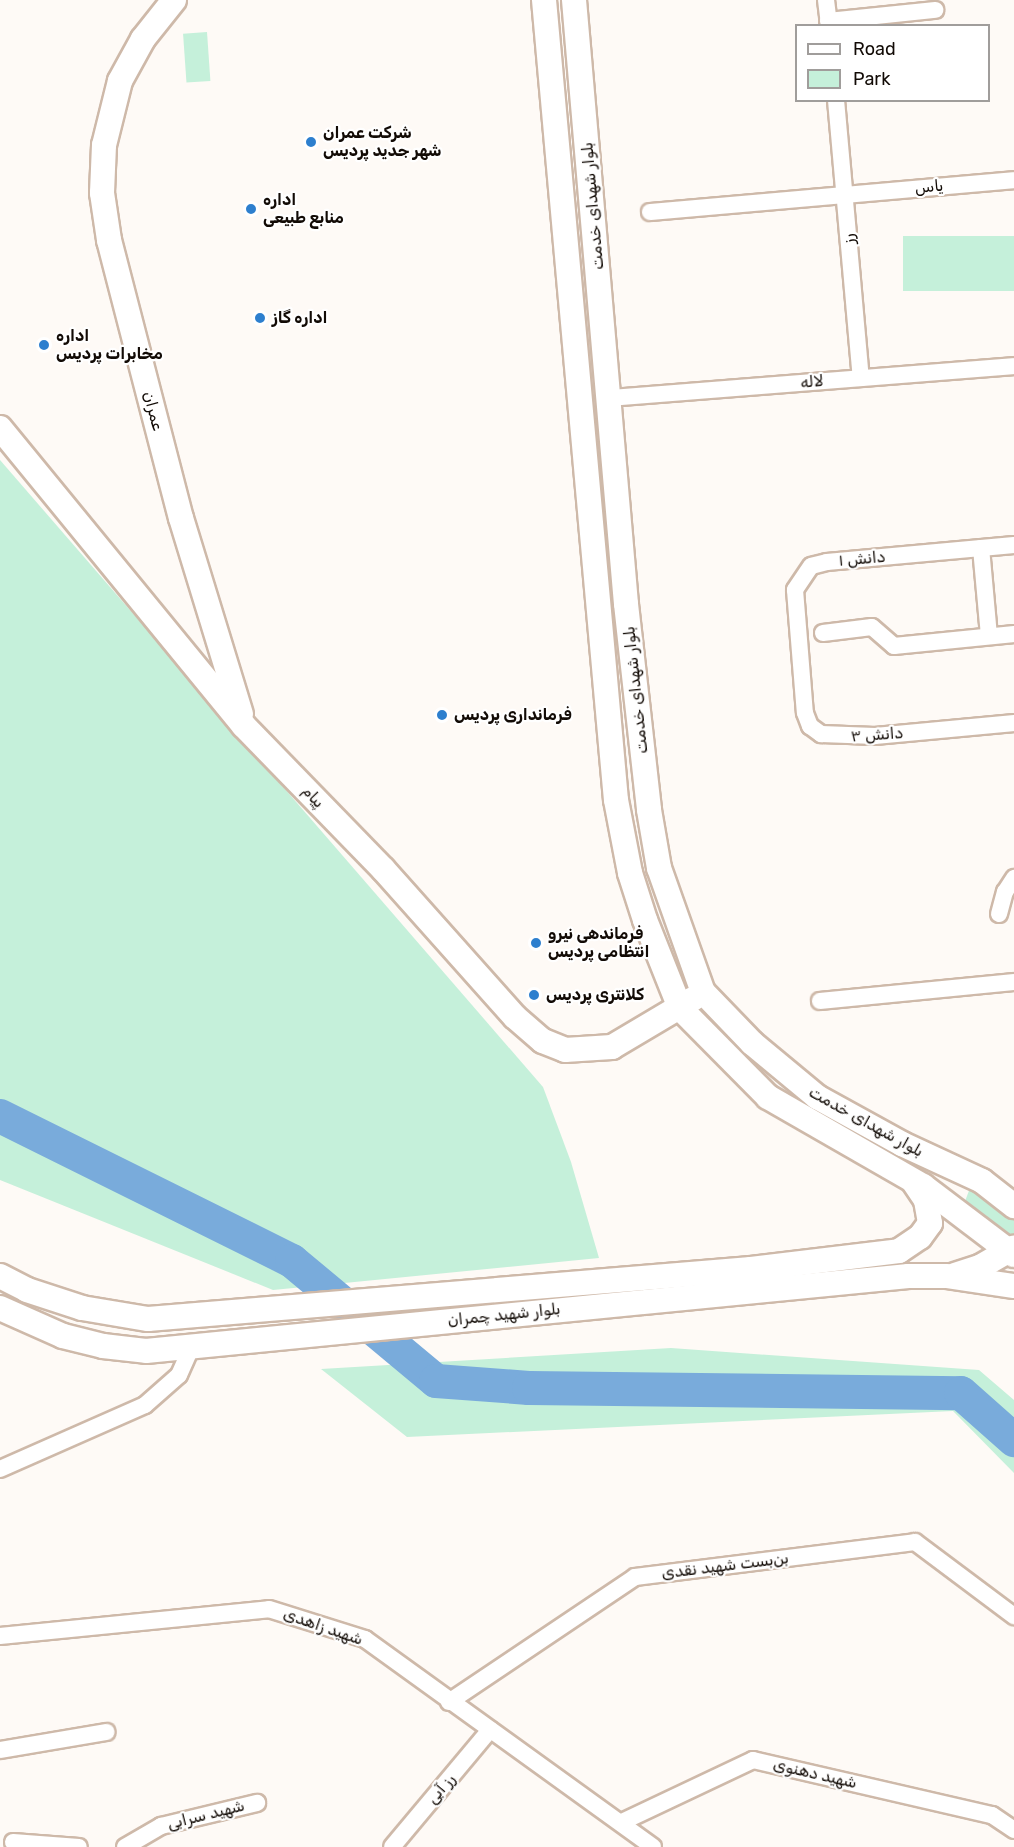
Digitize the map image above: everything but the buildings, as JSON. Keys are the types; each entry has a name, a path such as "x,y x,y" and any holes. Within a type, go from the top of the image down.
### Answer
{"main road":[{"name":"عمران","path":"174,0 143,39 120,81 104,145 102,193 109,240 181,518 244,726"},
{"name":"بلوار شهدای خدمت","path":"544,0 616,800 630,873 680,1008 768,1097 918,1183 964,1197 1014,1206"},
{"name":"بلوار شهدای خدمت","path":"574,0 626,604 649,810 659,868 703,992 788,1076 862,1124 944,1163 964,1197"},
{"name":"پیام","path":"0,428 244,726 383,870 512,1014 543,1041 565,1050 612,1047 703,992"},
{"path":"918,1183 934,1190 948,1187 952,1180 944,1163"},
{"path":"918,1183 926,1200 930,1223"},
{"path":"946,1276 980,1267 1012,1251 964,1197"},
{"name":"بلوار شهید چمران","path":"0,1276 27,1290 116,1316 148,1319 311,1308 751,1269 899,1251 921,1237 930,1223 964,1197"},
{"name":"بلوار شهید چمران","path":"0,1308 63,1336 103,1346 146,1351 897,1277 946,1276 1014,1286"},
{"path":"188,1317 192,1346"}],"street":[{"path":"826,0 828,23 935,10"},
{"name":"رز","path":"836,102 861,378"},
{"name":"یاس","path":"650,212 1014,180"},
{"name":"لاله","path":"610,398 1014,366"},
{"name":"دانش ۱","path":"800,661 795,590 811,566 1014,545"},
{"path":"981,548 989,636"},
{"path":"822,633 872,627 894,646 1014,634"},
{"name":"دانش ۳","path":"800,661 805,713 810,726 820,734 875,736 1014,723"},
{"path":"999,914 1005,892 1014,878"},
{"path":"820,1001 1014,982"},
{"path":"0,1469 144,1405 179,1375 192,1346"},
{"name":"بن‌بست شهید نقدی","path":"449,1702 634,1577 915,1542 1014,1616"},
{"name":"شهید زاهدی","path":"0,1636 269,1609 365,1639 449,1702 622,1822 653,1847"},
{"name":"رز آبی","path":"392,1847 490,1730"},
{"path":"0,1750 106,1732"},
{"name":"شهید دهنوی","path":"622,1822 753,1760 992,1815 1014,1830"},
{"name":"شهید سرابی","path":"125,1847 161,1826 257,1803"},
{"path":"13,1842 79,1847"}],"green space":[{"path":"207,32 210,81 186,83 183,34"},
{"path":"903,236 1014,236 1014,291 903,291"},
{"path":"0,460 543,1087 571,1162 599,1258 273,1290 0,1180"},
{"path":"970,1188 1014,1210 1014,1239 1009,1242 964,1204"},
{"path":"671,1348 979,1370 1014,1400 1014,1473 953,1411 407,1437 321,1369"}],"waterway":[{"path":"0,1116 292,1261 436,1381 529,1388 961,1393 1014,1440"}],"place":[{"name":"شرکت عمران شهر جدید پردیس","path":"311,142"},
{"name":"اداره منابع طبیعی","path":"251,209"},
{"name":"اداره گاز","path":"260,318"},
{"name":"اداره مخابرات پردیس","path":"44,345"},
{"name":"فرمانداری پردیس","path":"442,715"},
{"name":"فرماندهی نیرو انتظامی پردیس","path":"536,943"},
{"name":"کلانتری پردیس","path":"534,995"}]}
